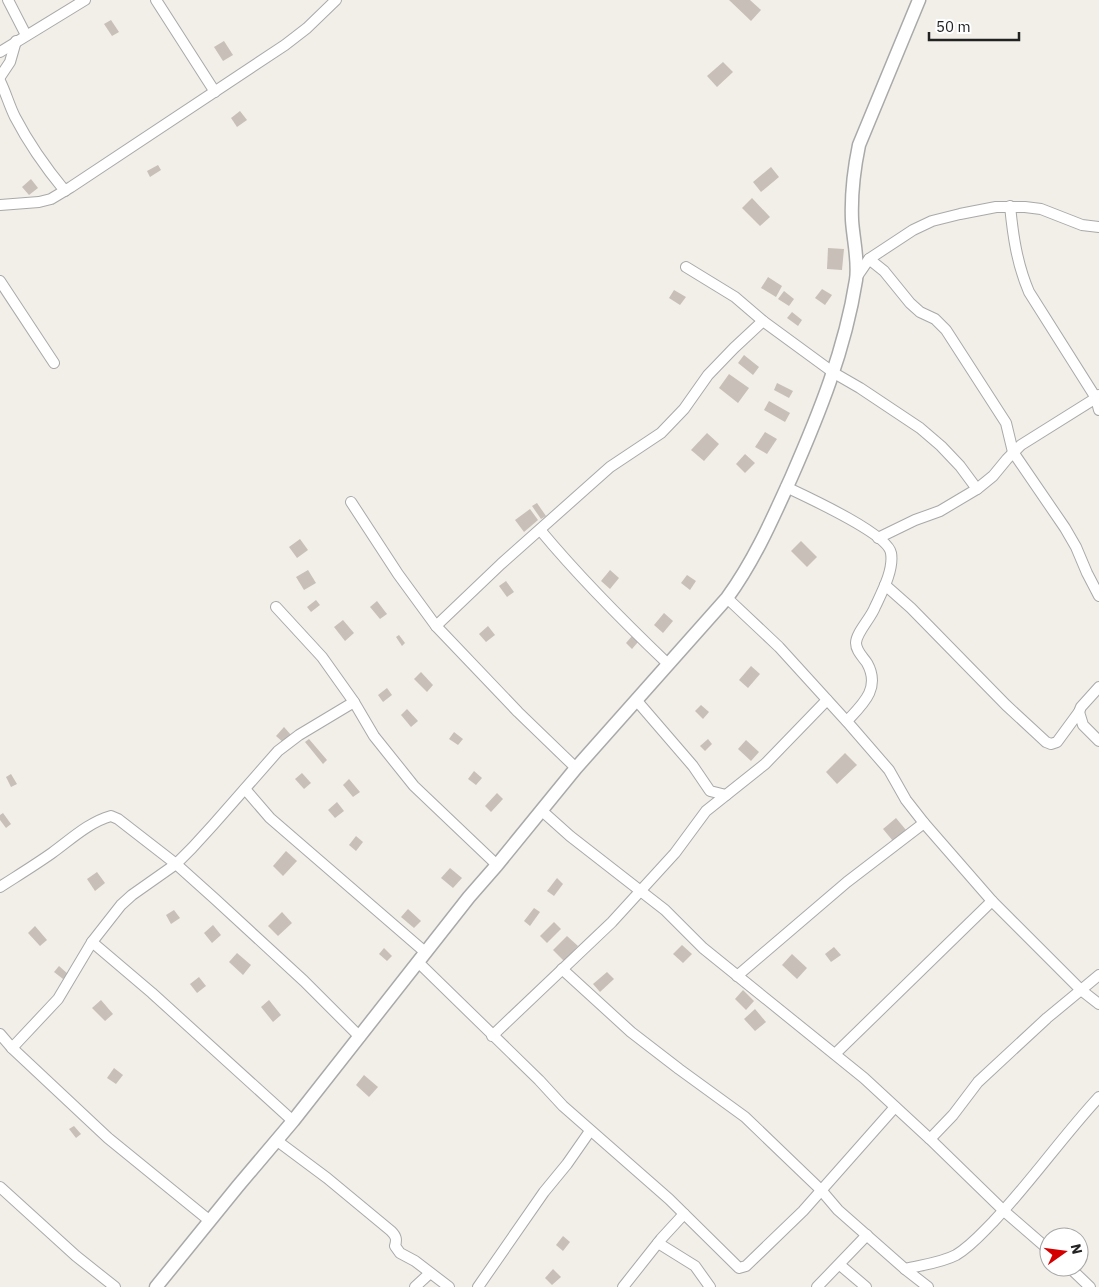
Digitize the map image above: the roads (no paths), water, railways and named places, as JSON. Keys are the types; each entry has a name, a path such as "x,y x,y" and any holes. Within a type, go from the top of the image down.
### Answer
{"street":[{"path":"8,0 26,35"},
{"path":"0,52 84,0"},
{"path":"156,0 215,92"},
{"path":"0,205 39,202 51,199 65,191 285,45 307,28 336,0"},
{"path":"156,1287 293,1121 421,957 541,810 727,598 753,558 786,488 834,373 856,278 852,218 855,161 858,145 919,0"},
{"path":"16,41 10,62 0,79 14,116 49,172 65,191"},
{"path":"856,278 869,260 913,230 932,221 960,214 1010,206 1041,209 1082,225 1099,227"},
{"path":"1010,206 1016,250 1022,276 1029,292 1097,396 1099,410"},
{"path":"869,260 884,271 910,303 920,312 935,319 946,330 1006,423 1013,452 1065,528 1099,596"},
{"path":"686,267 735,297 763,321 834,373 920,428 960,466 976,489"},
{"path":"0,281 54,363"},
{"path":"436,626 501,564 610,467 661,433 684,409 708,375 763,321"},
{"path":"878,538 915,520 940,511 976,489 993,476 1013,452 1097,396"},
{"path":"786,488 843,515 887,544 891,551 891,562 885,585 872,614 855,642 856,649 867,664 872,675 872,688 864,703 847,721"},
{"path":"351,502 393,568 436,626 518,712 576,768"},
{"path":"541,530 566,561 608,606 668,664"},
{"path":"885,585 911,608 1006,705 1046,742 1051,744 1056,742 1084,703 1099,687"},
{"path":"727,598 779,647 847,721 889,770 906,800 924,823 992,901 1081,990 1099,1004"},
{"path":"276,607 322,658 354,702 374,736 414,786 498,865"},
{"path":"492,1036 612,922 675,853 706,811 765,764 826,700"},
{"path":"637,701 693,766 710,791 726,795"},
{"path":"12,1048 58,999 92,942 121,906 132,895 176,864 278,751 299,735 354,702"},
{"path":"1079,712 1084,724 1099,741"},
{"path":"245,789 270,818 421,957 492,1036 539,1080 563,1106 650,1182 739,1268 746,1266 774,1240 822,1190 895,1107"},
{"path":"706,811 710,791"},
{"path":"541,810 570,836 665,910 703,948 864,1078 1039,1241"},
{"path":"0,887 83,831 104,818 111,816 118,819 176,864 304,980 360,1037"},
{"path":"737,976 847,882 924,823"},
{"path":"835,1054 992,901"},
{"path":"92,942 152,993 185,1025 293,1121"},
{"path":"562,969 631,1032 745,1117 822,1190 838,1210 928,1287"},
{"path":"930,1139 953,1115 978,1082 1047,1018 1099,975"},
{"path":"0,1034 12,1048 108,1138 210,1221"},
{"path":"905,1269 955,1255 970,1246 1004,1210 1080,1116 1099,1097"},
{"path":"478,1287 539,1199 590,1131"},
{"path":"276,1140 327,1178 391,1231 396,1240 395,1246 397,1250 449,1287"},
{"path":"0,1187 76,1256 114,1287"},
{"path":"623,1287 684,1214"},
{"path":"817,1287 867,1235"},
{"path":"658,1243 695,1266 710,1287"},
{"path":"840,1264 866,1287"},
{"path":"415,1287 430,1273"},
{"path":"1080,1277 1090,1287"}]}
